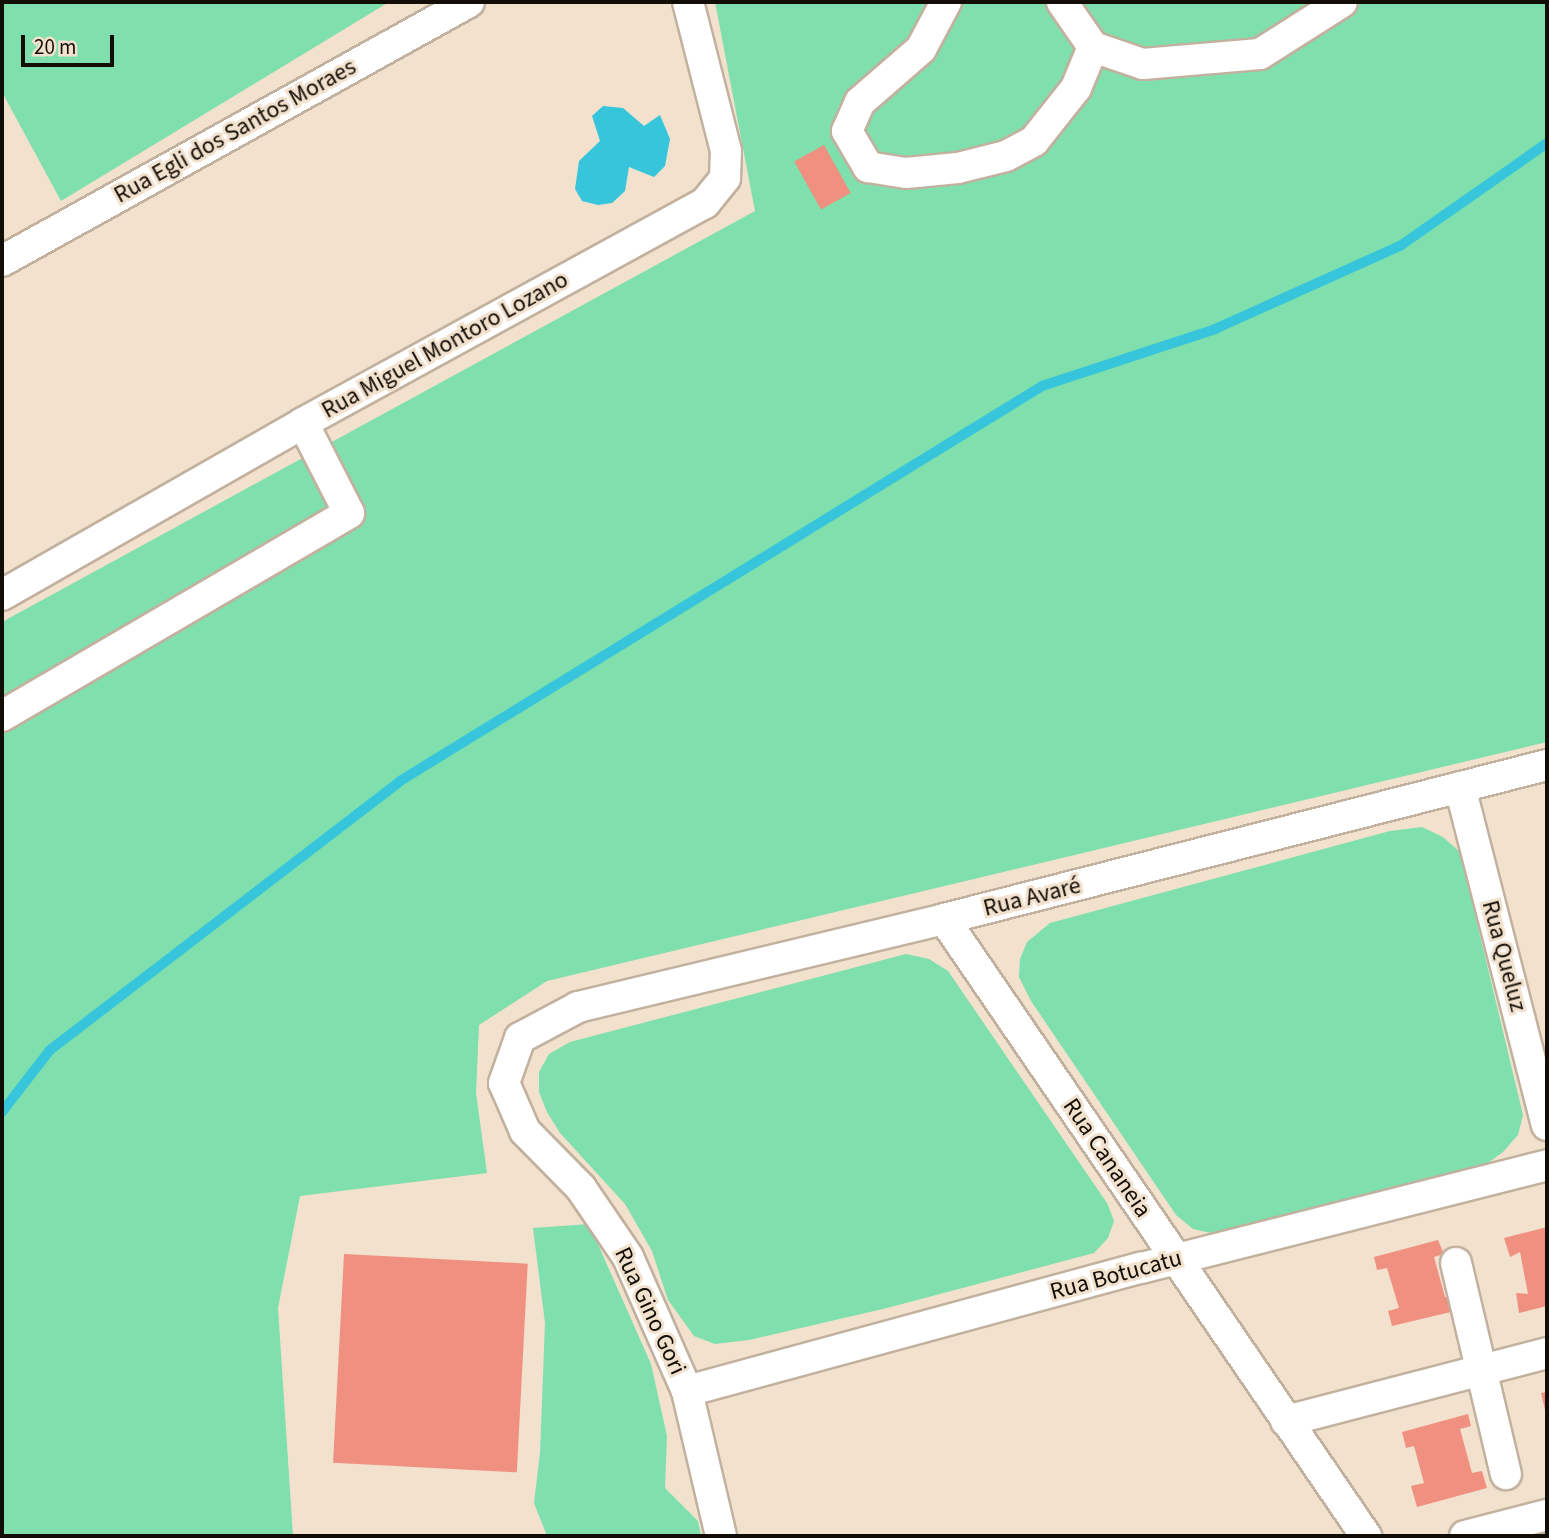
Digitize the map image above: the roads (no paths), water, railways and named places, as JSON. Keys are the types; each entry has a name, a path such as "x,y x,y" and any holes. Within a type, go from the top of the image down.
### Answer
{"street":[{"name":"Rua Egli dos Santos Moraes","path":"2,261 469,2"},
{"name":"Rua Miguel Montoro Lozano","path":"2,595 303,423 705,203 725,178 726,152 688,2"},
{"path":"946,2 920,49 860,102 847,131 868,167 905,173 958,168 1006,156 1034,141 1076,88 1093,47"},
{"path":"1062,2 1093,47 1143,64 1259,54 1342,2"},
{"path":"2,716 349,513 303,423"},
{"name":"Rua Avaré","path":"520,1038 578,1007 944,919 1547,765"},
{"name":"Rua Queluz","path":"1460,787 1547,1125"},
{"name":"Rua Cananeia","path":"944,919 1366,1536"},
{"name":"Rua Gino Gori","path":"520,1038 503,1083 525,1131 581,1188 628,1257 687,1391 721,1536"},
{"name":"Rua Botucatu","path":"687,1391 1176,1259 1547,1165"},
{"path":"1456,1263 1506,1474"},
{"path":"1286,1421 1547,1353"},
{"path":"1465,1536 1547,1515"}],"water":[{"path":"603,106 623,108 644,126 660,115 670,139 665,166 654,177 629,167 625,191 612,203 598,205 582,201 575,189 579,161 600,141 592,116"}],"waterway":[{"path":"2,1112 50,1050 400,781 1042,386 1215,329 1400,246 1547,143"}]}
